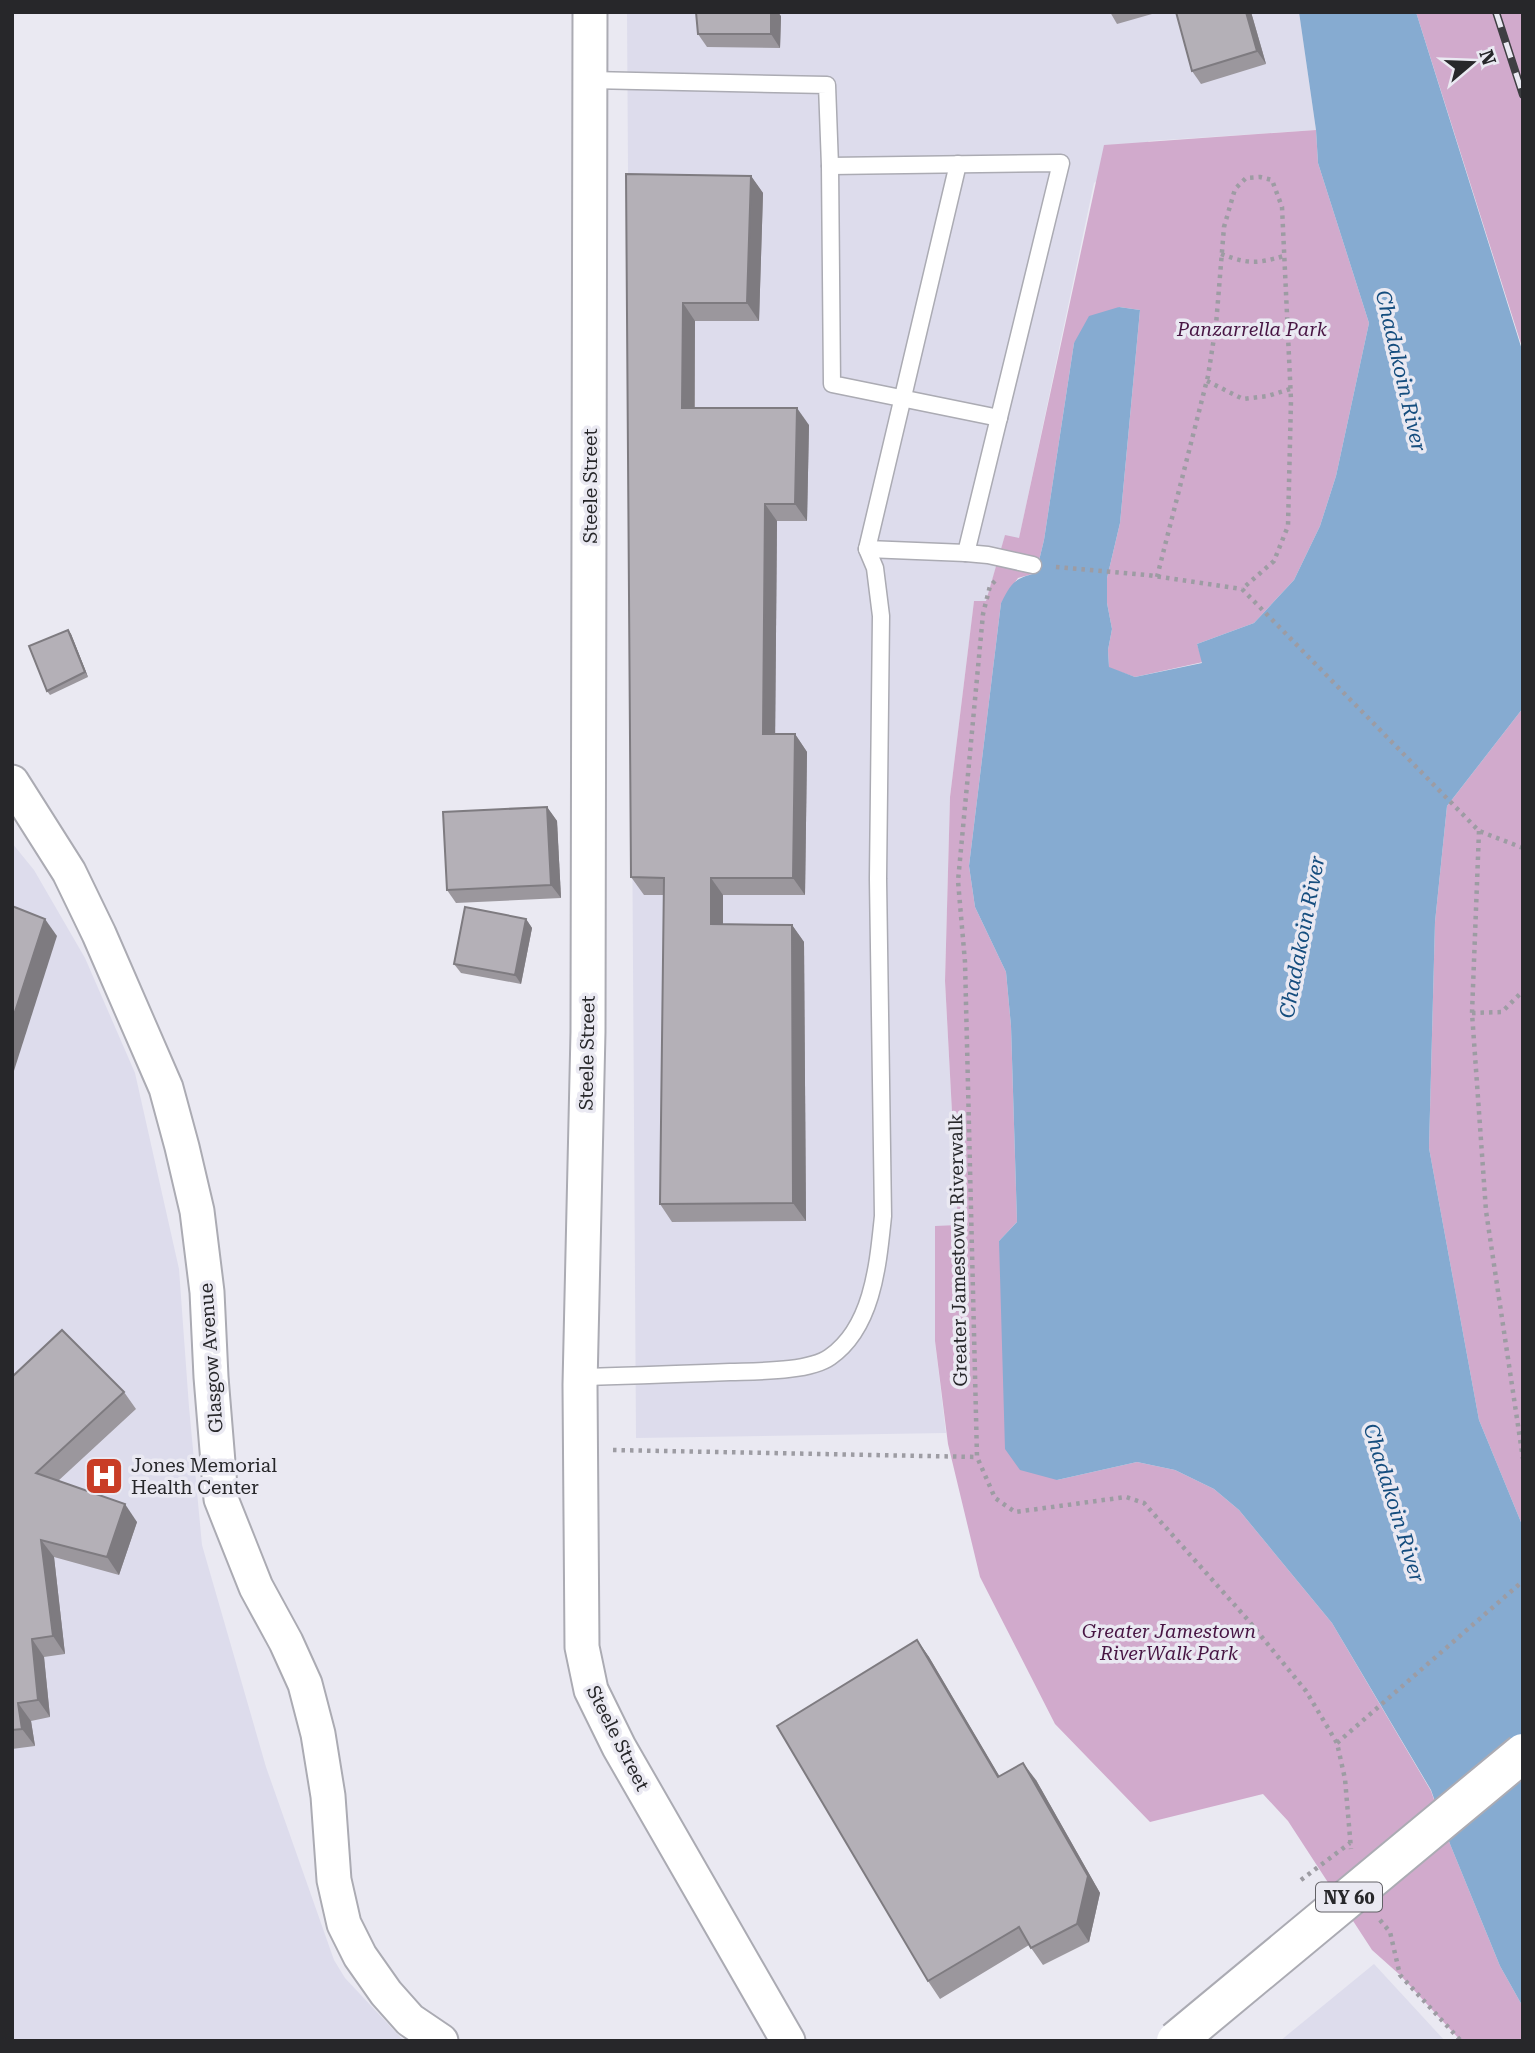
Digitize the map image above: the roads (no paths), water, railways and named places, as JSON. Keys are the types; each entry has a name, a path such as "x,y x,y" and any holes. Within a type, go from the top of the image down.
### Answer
{"highway":[{"name":"NY 60","path":"1176,2041 1523,1753"}],"street":[{"name":"Steele Street","path":"590,12 588,1032 580,1377 582,1647 591,1690 619,1747 788,2041"},
{"name":"Glasgow Avenue","path":"12,782 69,872 166,1088 197,1211 207,1292 221,1499 256,1587 305,1684 318,1734 328,1796 334,1880 344,1924 360,1956 386,1993 410,2020 441,2041"}],"lane":[{"path":"590,80 827,85 832,384 999,418"},
{"path":"830,166 1061,163 966,553"},
{"path":"580,1377 800,1368 829,1359 848,1341 862,1321 879,1257 883,1216 878,879 881,616 875,568 867,549 958,164"},
{"path":"867,549 988,555 1033,565"}],"water":[{"name":"Chadakoin River","path":"1299,12 1416,12 1523,353 1523,708 1447,806 1435,922 1429,1148 1479,1420 1523,1527 1523,2007 1500,1966 1431,1790 1332,1623 1239,1510 1214,1489 1175,1470 1137,1462 1057,1480 1020,1470 1005,1449 999,1241 1017,1222 1011,1026 1006,972 975,907 969,866 1001,603 1014,582 1036,573 1044,540 1074,343 1089,316 1119,307 1140,310 1120,523 1107,578 1107,603 1112,629 1108,650 1109,667 1135,677 1202,663 1197,644 1254,623 1294,580 1320,526 1336,476 1369,323 1318,163 1316,130"}],"railway":[{"path":"1496,12 1523,95"}],"place":[{"name":"Jones Memorial Health Center","path":"104,1476"}],"park label":[{"name":"Panzarrella Park","path":"1252,329"},
{"name":"Greater Jamestown RiverWalk Park","path":"1169,1642"}]}
